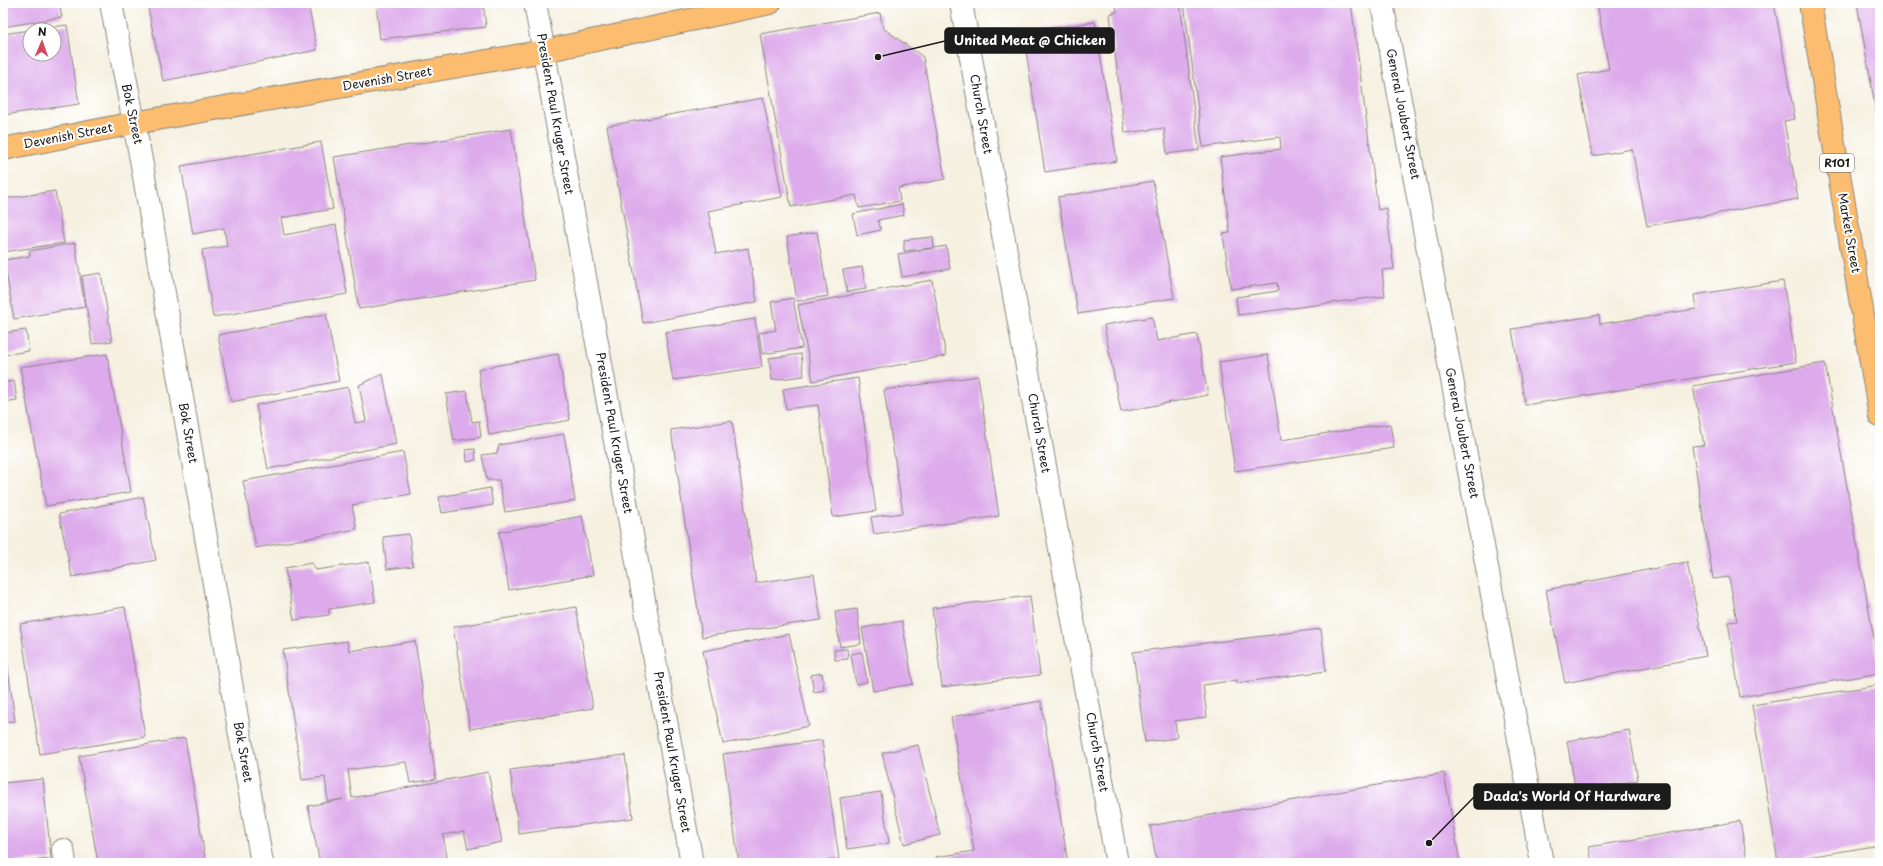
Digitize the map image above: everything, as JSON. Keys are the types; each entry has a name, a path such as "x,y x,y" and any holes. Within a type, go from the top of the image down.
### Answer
{"main road":[{"name":"Devenish Street","path":"3,149 134,123 544,51 770,3"},
{"name":"Market Street","path":"1810,3 1880,416"}],"street":[{"name":"Bok Street","path":"111,3 134,123 262,863"},
{"name":"President Paul Kruger Street","path":"535,3 692,863"},
{"name":"Church Street","path":"961,3 1118,863"},
{"name":"General Joubert Street","path":"1382,3 1542,863"}],"building":[{"path":"3,3 59,3 62,17 32,22 22,22 22,24 3,27"},
{"path":"147,3 308,3 317,50 163,81"},
{"path":"376,3 483,3 486,27 380,39"},
{"path":"1116,3 1131,3 1131,5 1180,3 1199,150 1167,154 1164,128 1125,133 1110,14 1117,12"},
{"path":"1184,3 1351,3 1378,210 1386,208 1394,269 1382,270 1385,296 1238,315 1236,297 1278,291 1277,283 1231,289 1223,234 1230,233 1220,157 1281,149 1280,137 1203,147"},
{"path":"1597,3 1774,3 1795,119 1784,121 1798,199 1647,226 1632,149 1593,156 1578,75 1609,69"},
{"path":"1857,3 1880,3 1880,129 1879,129"},
{"path":"880,13 883,28 923,57 945,179 898,188 900,201 859,208 856,195 791,207 760,34"},
{"path":"1095,22 1117,161 1045,172 1023,32"},
{"path":"67,25 79,104 3,115 3,34 22,31 22,62 62,62 62,26"},
{"path":"763,98 782,197 708,211 716,254 748,248 757,302 643,323 607,126"},
{"path":"511,129 535,280 359,309 334,157"},
{"path":"321,142 333,209 281,218 284,235 336,225 347,294 213,317 202,250 227,246 224,228 193,234 181,166"},
{"path":"1153,181 1174,298 1078,314 1058,197"},
{"path":"55,191 64,243 3,252 3,199"},
{"path":"902,204 904,215 878,220 881,230 857,235 853,214"},
{"path":"817,232 828,296 797,301 787,237"},
{"path":"933,237 934,248 946,246 950,269 902,277 898,254 933,248 904,251 904,240"},
{"path":"75,243 85,307 14,319 4,260 30,256 29,251"},
{"path":"862,267 866,289 847,292 843,270"},
{"path":"101,273 112,341 92,344 82,276"},
{"path":"932,280 946,356 813,381 798,305"},
{"path":"1783,281 1796,362 1525,405 1512,329 1599,315 1600,324 1696,309 1694,295"},
{"path":"793,298 802,348 762,354 759,333 776,330 771,302"},
{"path":"326,314 339,381 231,402 218,335"},
{"path":"1152,317 1157,341 1197,334 1208,395 1121,412 1104,325"},
{"path":"755,319 762,367 673,380 665,332"},
{"path":"26,330 29,351 3,355 3,333"},
{"path":"107,354 131,492 46,506 20,367"},
{"path":"558,354 570,420 489,435 478,369"},
{"path":"801,354 804,376 772,380 769,358"},
{"path":"1268,355 1281,440 1390,424 1394,448 1235,471 1219,362"},
{"path":"1825,363 1880,673 1740,697 1728,622 1737,621 1729,577 1713,579 1692,446 1704,445 1693,386"},
{"path":"383,374 396,444 268,469 256,405 348,387 355,423 366,421 359,385"},
{"path":"978,376 999,516 874,534 871,517 903,513 884,390"},
{"path":"858,378 876,511 833,517 818,405 786,409 783,389"},
{"path":"14,381 17,400 3,402 3,383"},
{"path":"467,391 472,422 479,421 481,437 454,441 446,394"},
{"path":"732,421 756,583 814,574 821,620 702,637 671,430"},
{"path":"564,434 575,501 505,512 499,480 487,480 482,455 497,453 499,445"},
{"path":"475,449 476,460 467,462 466,450"},
{"path":"403,452 411,494 352,505 357,529 256,548 243,481"},
{"path":"490,488 493,505 442,513 439,497"},
{"path":"143,497 156,560 72,577 59,514"},
{"path":"582,516 593,575 509,590 499,532"},
{"path":"409,534 413,566 387,569 383,537"},
{"path":"369,562 375,602 329,609 329,615 294,620 285,568 312,563 316,570"},
{"path":"1687,562 1706,656 1565,683 1546,590"},
{"path":"1030,596 1040,675 942,687 932,608"},
{"path":"125,607 145,737 40,754 20,624"},
{"path":"576,607 593,708 470,729 453,627"},
{"path":"857,609 861,644 840,647 835,612"},
{"path":"902,621 913,684 873,691 862,628"},
{"path":"1321,629 1326,671 1237,683 1237,680 1203,685 1207,717 1175,721 1177,738 1145,742 1133,652"},
{"path":"3,632 15,721 3,722"},
{"path":"789,634 809,726 723,744 703,651"},
{"path":"347,641 349,651 415,641 436,779 410,783 406,762 348,770 352,798 488,772 502,842 468,849 464,831 443,835 447,857 417,863 372,863 371,861 361,863 320,863 308,806 328,802 325,777 302,780 283,650"},
{"path":"847,649 848,659 835,660 834,650"},
{"path":"862,652 867,682 856,684 851,654"},
{"path":"822,673 824,690 814,692 811,675"},
{"path":"1879,685 1880,845 1778,862 1752,705"},
{"path":"1041,701 1068,863 937,863 936,857 974,851 951,717"},
{"path":"1629,730 1638,780 1576,792 1567,741"},
{"path":"185,738 206,863 98,863 79,756"},
{"path":"822,740 839,859 812,863 739,863 723,754"},
{"path":"918,745 940,835 904,844 882,753"},
{"path":"625,755 633,818 519,834 510,770"},
{"path":"1444,773 1460,863 1157,863 1150,826"},
{"path":"43,779 51,859 3,863 3,783"},
{"path":"881,792 889,843 847,849 840,798"},
{"path":"1740,821 1747,860 1730,863 1592,863 1589,847"},
{"path":"477,859 477,863 457,863 457,862"}],"place":[{"name":"United Meat @ Chicken","path":"878,57"},
{"name":"Dada's World Of Hardware","path":"1429,843"}]}
